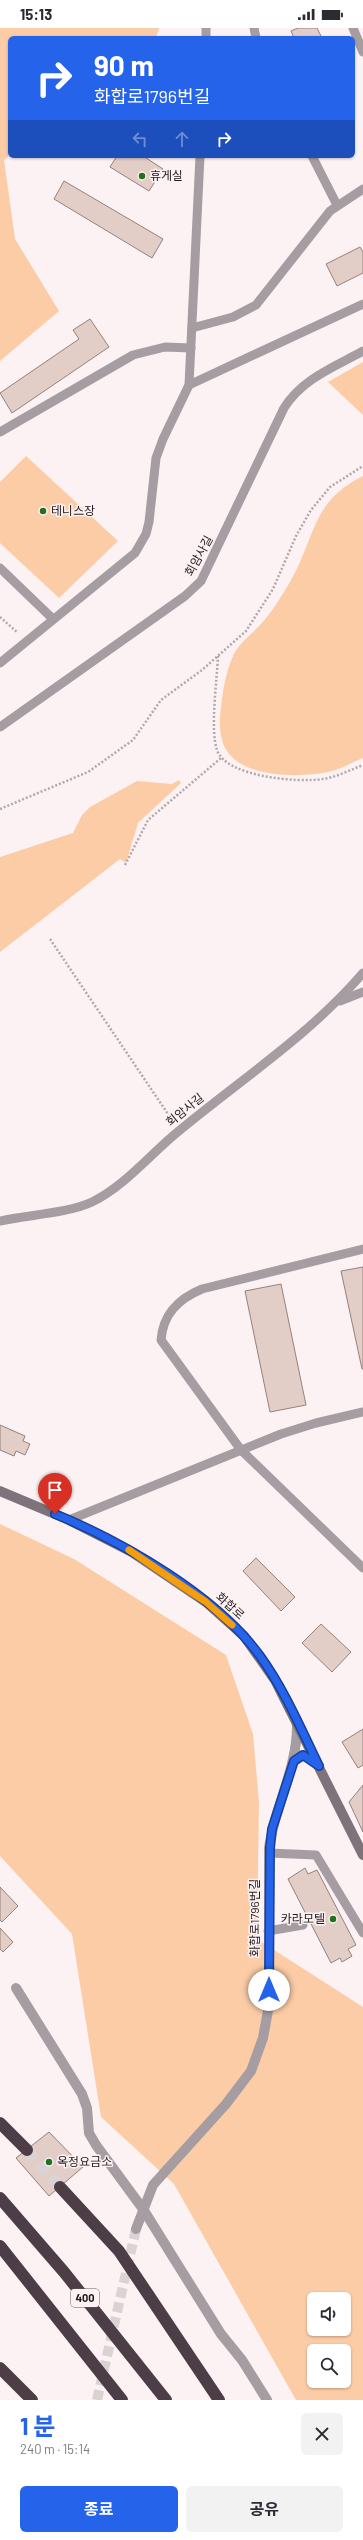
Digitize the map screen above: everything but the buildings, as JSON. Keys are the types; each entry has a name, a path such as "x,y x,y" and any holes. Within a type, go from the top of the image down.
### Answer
{"highway":[{"path":"0,2123 27,2150"},
{"path":"60,2187 119,2251 220,2400"},
{"name":"400","path":"0,2198 64,2272 166,2400"},
{"name":"400","path":"0,2246 122,2400"},
{"path":"1,2370 32,2400"}],"main road":[{"name":"화합로","path":"0,1490 69,1520 132,1552 206,1602 244,1636 260,1657 297,1721 363,1855"}],"street":[{"name":"화합로1796번길","path":"136,2229 153,2185 239,2087 256,2059 267,2022 269,1853 272,1829 294,1761 297,1721"},
{"path":"294,1761 303,1755 319,1766"},
{"path":"16,1988 82,2094 87,2108 89,2133 143,2209 221,2334 242,2360 267,2400"}],"lane":[{"path":"353,28 363,52"},
{"path":"0,663 135,553 141,544 149,522 156,458 163,439 190,385 200,158"},
{"path":"313,158 337,205"},
{"path":"192,328 233,317 256,305 330,211 363,189"},
{"path":"190,385 363,304"},
{"path":"0,432 133,355 165,347 191,348"},
{"name":"회암사길","path":"0,727 185,596 201,581 284,408 293,394 309,381 363,351"},
{"path":"0,568 53,620"},
{"name":"회암사길","path":"0,1221 69,1209 96,1200 107,1194 179,1131 339,1001 363,973"},
{"path":"339,1001 363,992"},
{"path":"363,1249 202,1289 188,1295 167,1314 162,1326 161,1340 241,1450 363,1568"},
{"path":"69,1520 241,1450 316,1423 363,1412"},
{"path":"269,1853 316,1855 363,1933"},
{"path":"268,1931 304,1925"}],"path":[{"path":"0,809 88,772 133,740 161,700 246,631 273,589 296,536 311,510 330,487 363,466"},
{"path":"0,618 28,640"},
{"path":"218,655 214,735 221,758 230,766 291,780 323,779 363,765"},
{"path":"125,865 132,854 138,836 148,820 221,758"},
{"path":"50,940 179,1131"}],"shaded area":[{"path":"0,28 159,28 157,36 8,36 8,157 4,160 15,239 59,311 0,361"},
{"path":"363,362 363,415 328,382"},
{"name":"테니스장","path":"26,456 118,541 59,598 0,543 0,482"},
{"path":"363,476 363,758 332,771 306,775 276,774 247,767 236,760 227,751 222,741 220,730 225,680 231,660 239,646 264,620 284,592 299,564 317,521 324,509 333,497 346,486"},
{"path":"179,780 181,783 138,823 126,863 120,859 0,952 0,857 73,833 82,815 90,807 137,781 172,784"},
{"path":"0,1524 74,1559 226,1655 253,1734 259,1802 257,1939 363,2007 363,2400 296,2400 174,2184 101,2117 72,1934 0,1856"}],"tunnel":[{"path":"27,2150 60,2187"},
{"path":"97,2400 136,2229"}],"slow traffic":[{"path":"129,1550 206,1602 232,1625"}],"place":[{"name":"휴게실","path":"142,176"},
{"name":"테니스장","path":"43,511"},
{"name":"카라모텔","path":"333,1919"},
{"name":"옥정요금소","path":"49,2162"}],"route":[{"path":"55,1514 132,1552 206,1602 244,1636 275,1680 319,1766 303,1755 296,1758 272,1829 268,1872 269,1990"}]}
